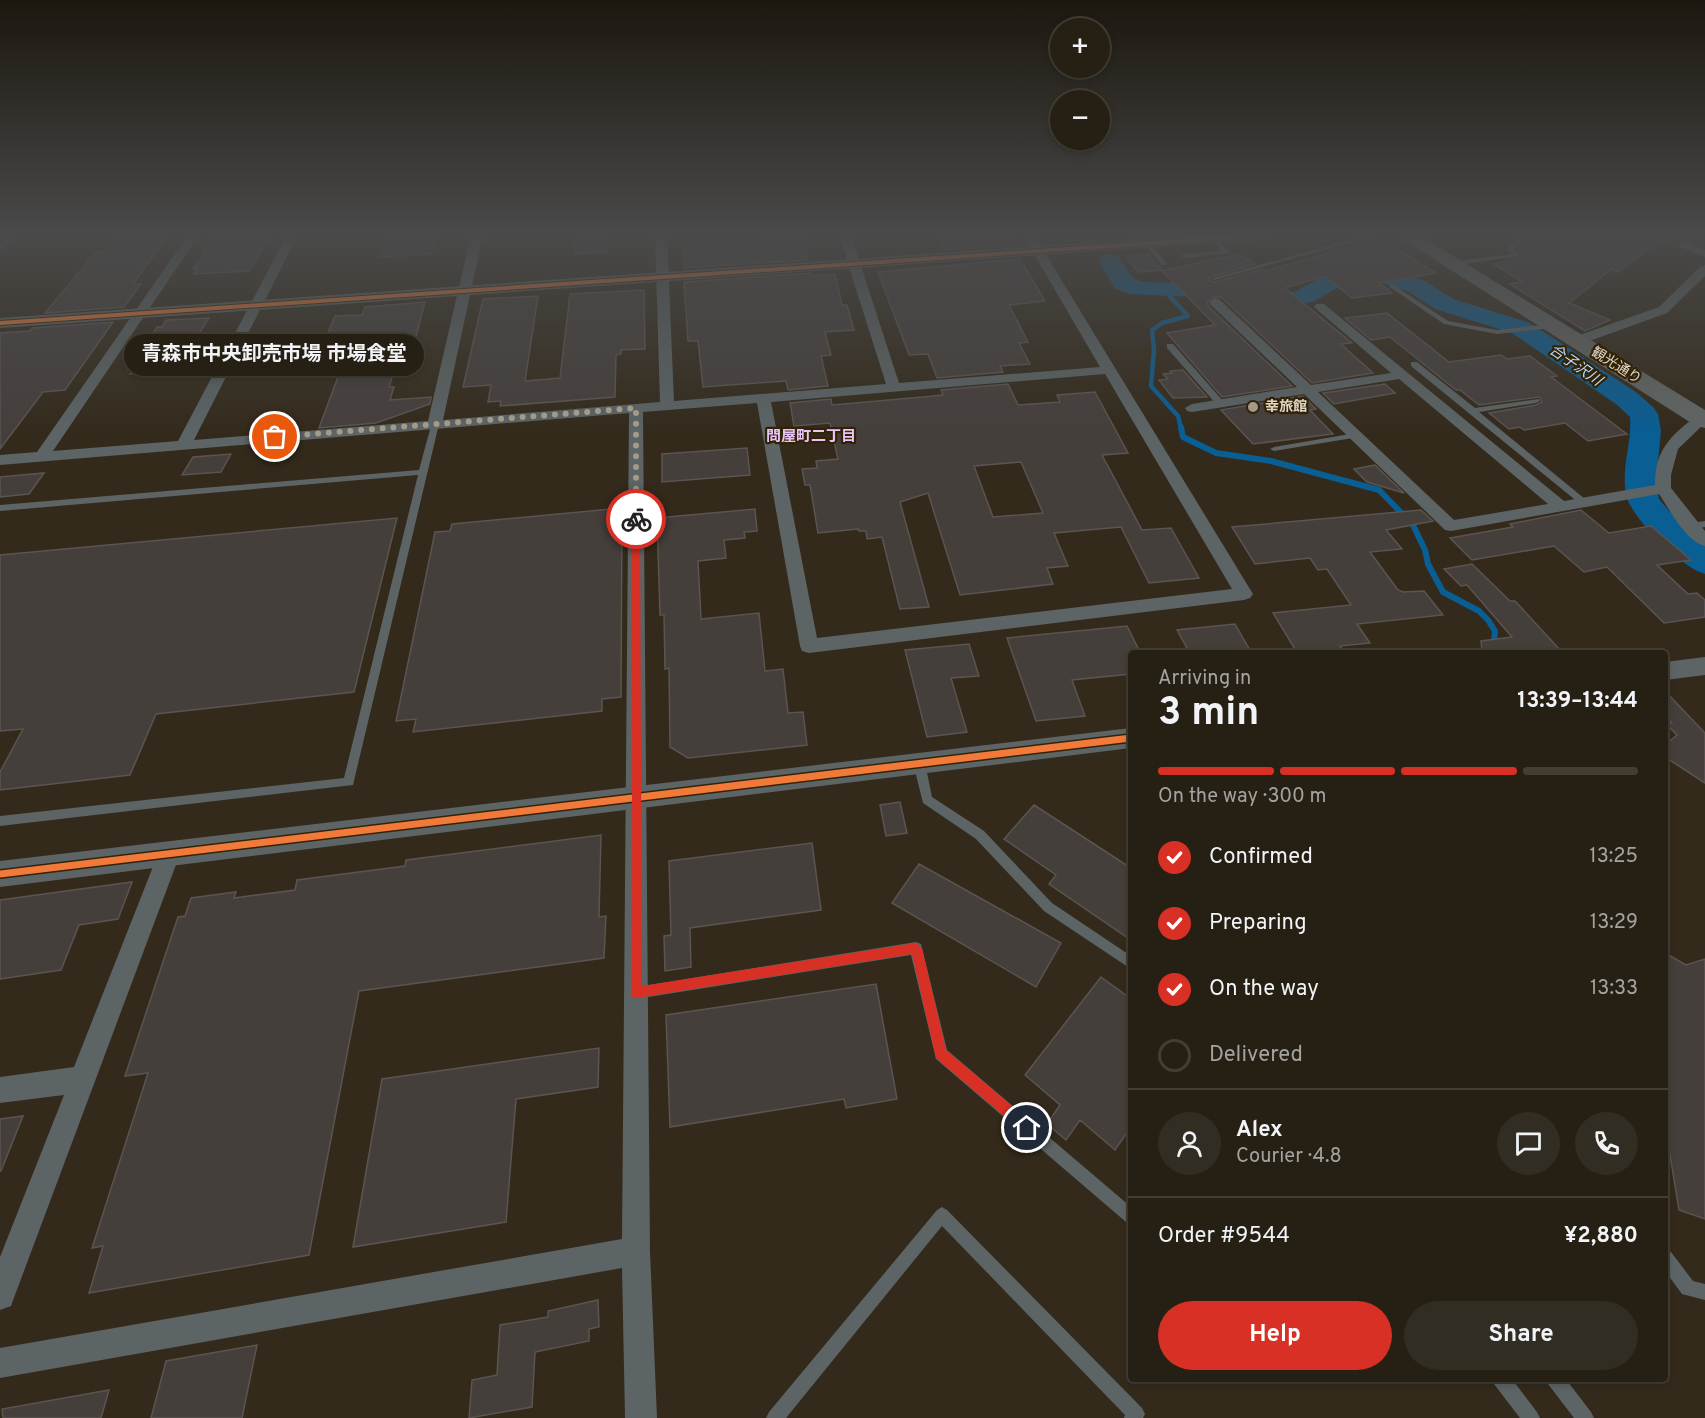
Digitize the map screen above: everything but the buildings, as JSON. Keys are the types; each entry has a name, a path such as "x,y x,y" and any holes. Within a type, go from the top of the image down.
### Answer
{"highway":[{"name":"観光通り","path":"1511,301 1703,420"}],"street":[{"path":"42,456 149,301"},
{"path":"0,314 255,301"},
{"path":"184,444 258,301"},
{"path":"435,424 462,301"},
{"path":"664,301 667,406"},
{"path":"866,301 894,388"},
{"path":"763,399 809,646 1244,594 1067,301"},
{"path":"1576,341 1662,310 1671,301"},
{"path":"1215,302 1451,526 1656,489 1698,525 1705,541"},
{"path":"1320,307 1559,505"},
{"path":"0,323 144,308"},
{"path":"0,460 1108,370"},
{"path":"1192,408 1401,375"},
{"path":"636,408 636,1251 641,1418"},
{"path":"1656,489 1671,444 1703,420"},
{"path":"1668,671 1705,666"},
{"path":"0,874 1128,738"},
{"path":"0,1294 169,854"},
{"path":"0,1090 83,1079"},
{"path":"0,1362 636,1251"}],"lane":[{"path":"1414,301 1446,323 1497,332 1551,326"},
{"path":"1170,346 1220,403"},
{"path":"1414,364 1582,501"},
{"path":"1473,411 1536,401"},
{"path":"0,821 349,782 435,424"},
{"path":"1274,449 1356,435"},
{"path":"0,508 423,472"},
{"path":"918,764 927,800 980,835 1048,907 1128,961"},
{"path":"636,993 916,948 941,1053 1128,1214"},
{"path":"775,1418 942,1215 1136,1414 1133,1418"},
{"path":"1668,1262 1688,1288 1705,1292"},
{"path":"1503,1382 1531,1418"},
{"path":"1557,1382 1585,1418"}],"waterway":[{"path":"1174,301 1188,316 1162,323 1152,330 1154,349 1151,386 1178,416 1181,428"},
{"name":"合子沢川","path":"1270,301 1279,303 1286,301"},
{"name":"合子沢川","path":"1440,301 1521,328 1626,398 1644,414 1646,431 1640,482 1643,501 1666,528 1705,563"},
{"path":"1181,427 1183,437 1216,453 1271,461 1379,490 1413,525 1425,550 1428,564 1443,592 1479,611 1488,620 1495,631 1493,650"}],"cycle path":[{"path":"0,323 315,301"},
{"path":"0,874 1128,738"}],"way so far":[{"path":"275,437 636,408 636,519"}],"place":[{"name":"幸旅館","path":"1253,407"},
{"name":"青森市中央卸売市場 市場食堂","path":"275,437"}],"district":[{"name":"問屋町二丁目","path":"811,437"}],"route":[{"path":"636,519 636,993 916,948 941,1053 1027,1128"}]}
